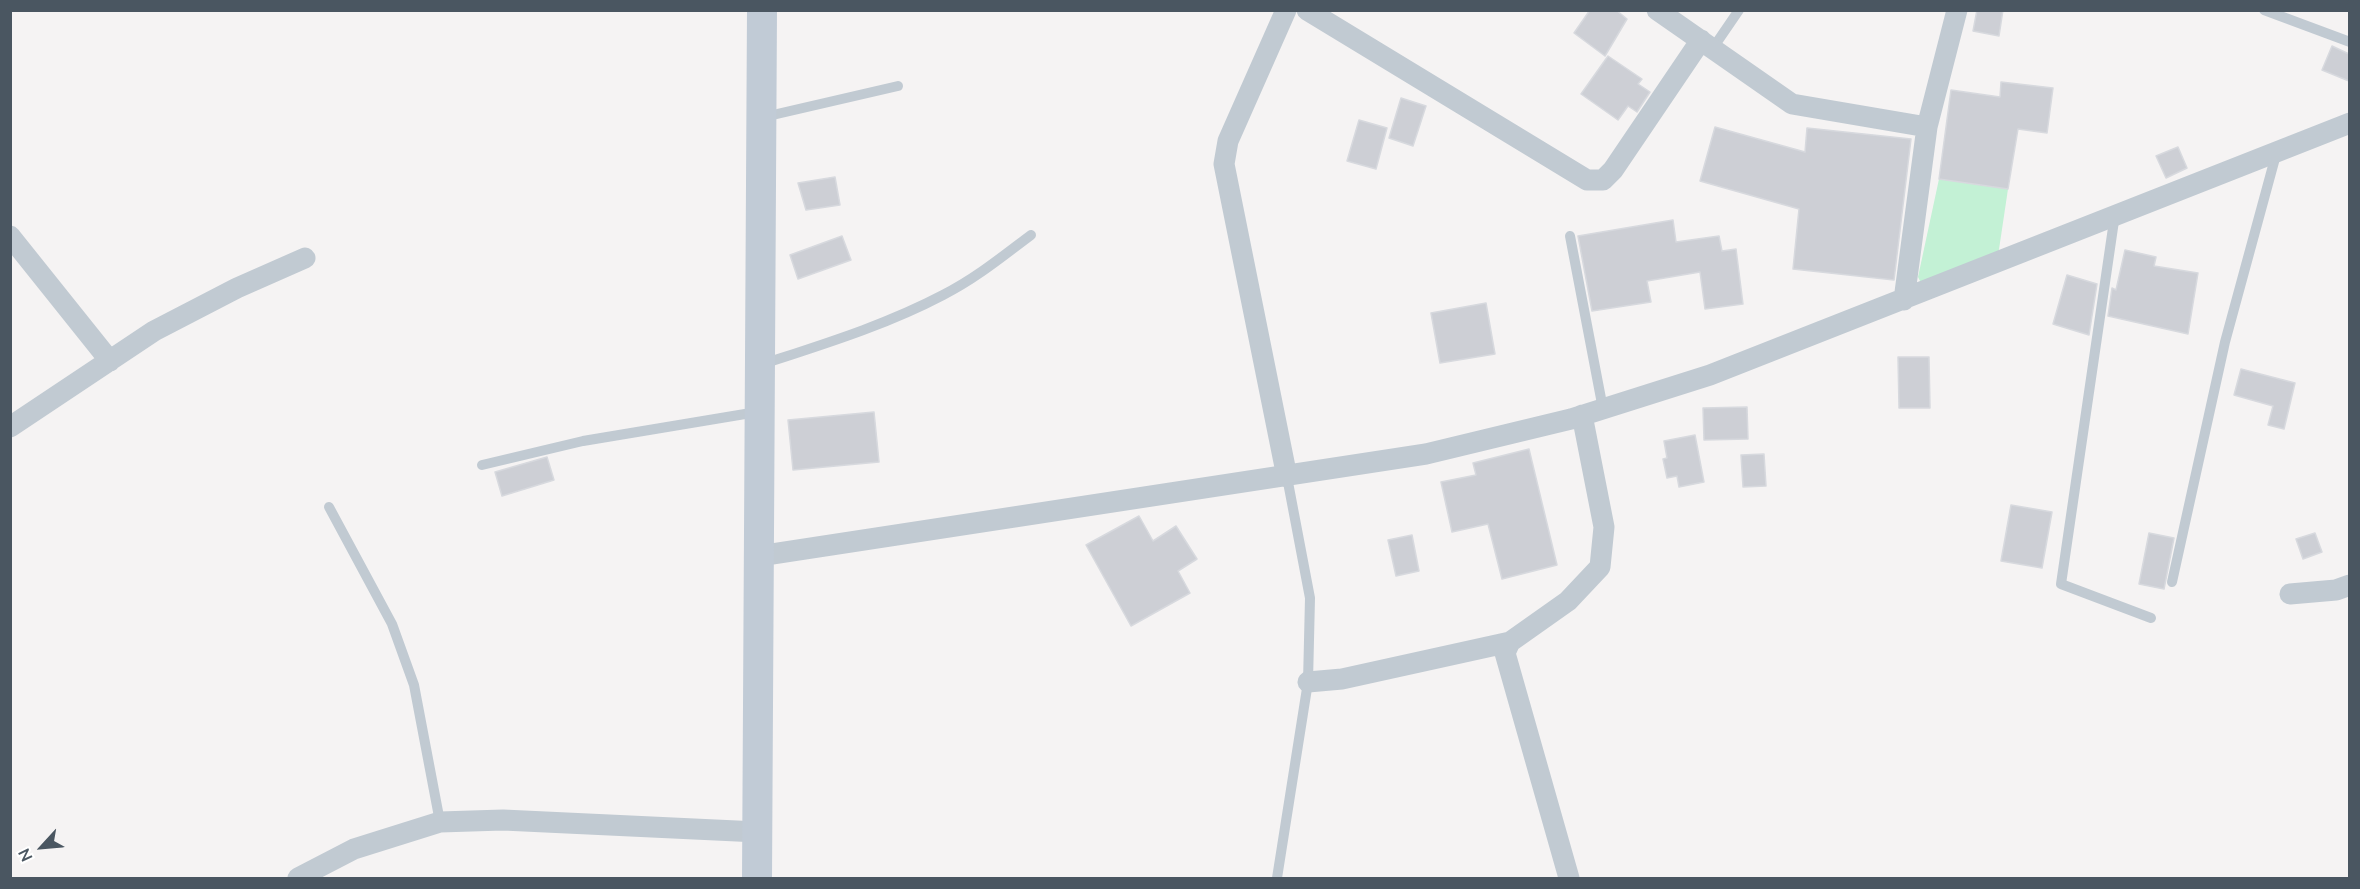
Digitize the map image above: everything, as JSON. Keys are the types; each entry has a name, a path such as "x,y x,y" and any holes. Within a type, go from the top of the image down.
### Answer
{"street":[{"path":"757,879 762,10"},
{"path":"1286,10 1228,141 1224,164 1287,477"},
{"path":"1307,10 1587,180 1603,180 1613,170 1707,44"},
{"path":"1657,10 1792,104 1927,127"},
{"path":"1904,300 1927,127 1957,10"},
{"path":"759,556 1426,454 1592,412 1710,375 1904,300 2115,213 2349,123"},
{"path":"10,236 110,361"},
{"path":"10,427 164,326 237,288 304,258"},
{"path":"1308,682 1342,679 1510,642 1568,601 1600,567 1604,527 1592,412"},
{"path":"2290,594 2336,590 2349,585"},
{"path":"1510,642 1505,653 1569,879"},
{"path":"298,879 354,849 440,822 503,820 758,832"}],"lane":[{"path":"1707,44 1739,10"},
{"path":"2264,10 2349,42"},
{"path":"762,118 898,86"},
{"path":"2172,582 2225,342 2277,151"},
{"path":"2115,213 2061,584 2151,618"},
{"path":"760,365 890,321 945,294 988,267 1031,235"},
{"path":"1570,236 1592,412"},
{"path":"482,465 583,441 760,411"},
{"path":"1277,879 1308,682 1310,598 1287,477"},
{"path":"329,507 392,624 414,685 440,822"}],"green space":[{"path":"1939,179 2008,189 1998,256 1923,287 1918,277"}],"building":[{"path":"1590,10 1616,10 1627,19 1605,56 1574,33"},
{"path":"1977,10 2003,10 1999,36 1973,31"},
{"path":"2332,46 2349,54 2349,81 2322,70"},
{"path":"1608,56 1642,79 1638,84 1650,92 1637,112 1628,106 1618,120 1581,94"},
{"path":"2001,82 2053,88 2047,133 2018,129 2008,189 1939,179 1951,90 2000,97"},
{"path":"1401,98 1426,106 1413,146 1389,138"},
{"path":"1359,120 1387,128 1376,169 1347,161"},
{"path":"1715,127 1805,152 1807,128 1911,139 1894,280 1793,269 1799,209 1700,181"},
{"path":"2178,147 2187,168 2166,178 2156,156"},
{"path":"835,177 840,205 806,210 798,183"},
{"path":"1673,220 1676,242 1719,236 1722,251 1736,249 1743,304 1705,309 1700,272 1647,281 1651,302 1592,311 1578,236"},
{"path":"842,236 851,260 798,279 790,255"},
{"path":"2125,250 2156,257 2154,266 2198,273 2188,334 2108,316 2112,288 2116,290"},
{"path":"2067,275 2097,284 2089,335 2053,324"},
{"path":"1486,303 1495,354 1440,363 1431,313"},
{"path":"1898,357 1929,357 1930,408 1899,408"},
{"path":"2241,369 2295,383 2284,429 2268,425 2273,406 2234,395"},
{"path":"1747,407 1748,439 1704,440 1703,408"},
{"path":"874,412 879,462 793,470 788,420"},
{"path":"1695,435 1704,482 1679,487 1677,476 1667,478 1663,459 1667,458 1664,441"},
{"path":"1529,449 1557,565 1502,579 1488,524 1452,532 1441,482 1476,475 1473,463"},
{"path":"1764,454 1766,486 1743,487 1741,455"},
{"path":"547,457 554,480 502,496 495,472"},
{"path":"2011,505 2052,512 2042,568 2001,561"},
{"path":"1139,516 1153,541 1176,526 1197,559 1178,571 1190,593 1131,626 1086,545"},
{"path":"2149,533 2174,538 2164,589 2139,584"},
{"path":"2315,533 2322,552 2303,559 2296,539"},
{"path":"1412,535 1419,571 1396,576 1388,540"}]}
